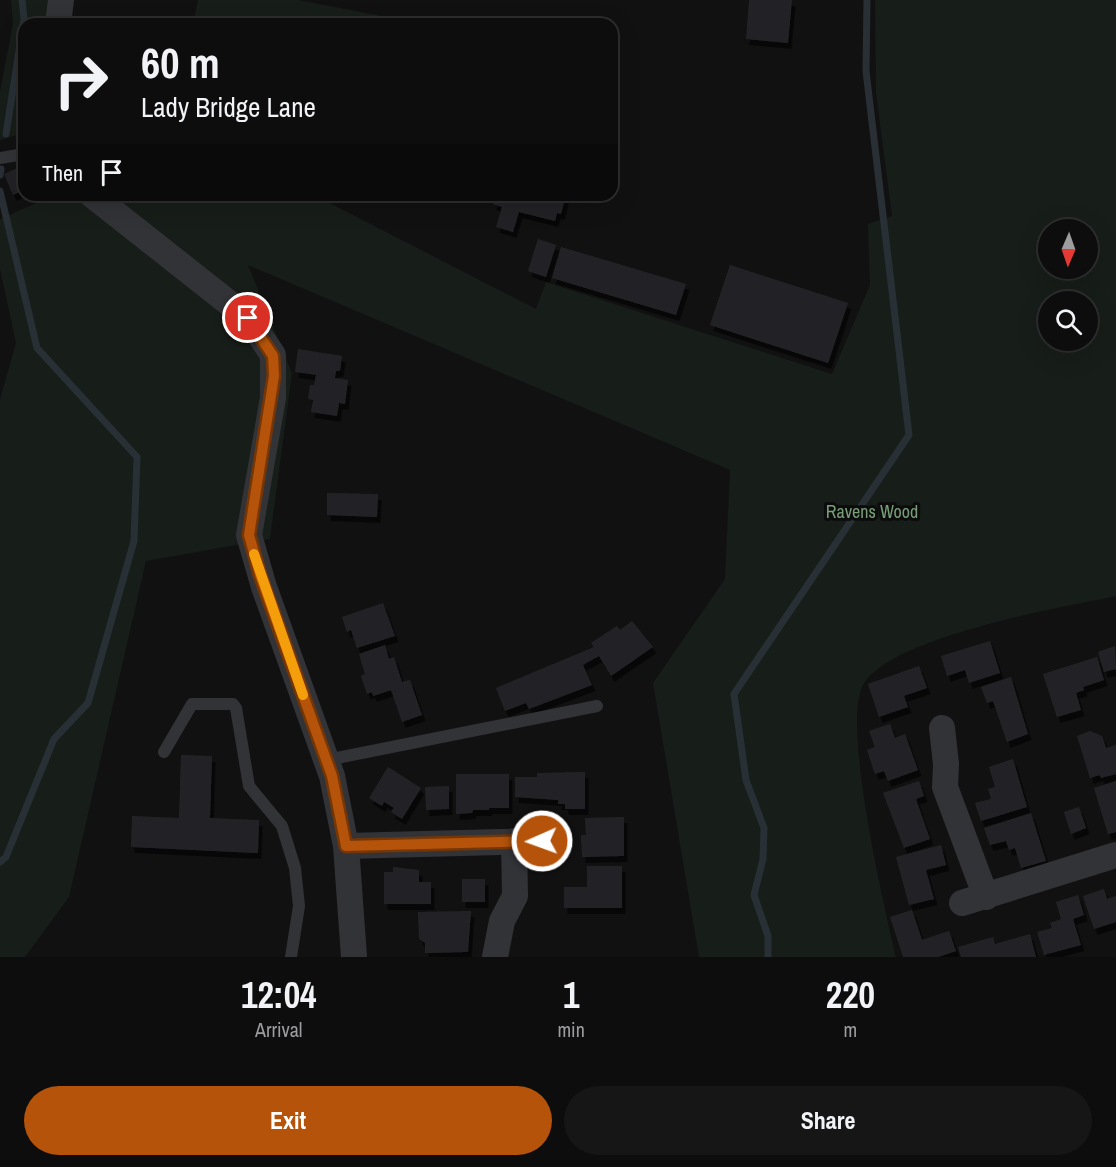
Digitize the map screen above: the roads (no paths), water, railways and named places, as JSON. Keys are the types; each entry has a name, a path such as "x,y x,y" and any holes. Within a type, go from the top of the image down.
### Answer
{"street":[{"path":"59,18 61,0"},
{"path":"100,201 248,318 273,356 273,398 249,535 264,587 327,760 346,846 354,957"},
{"path":"942,728 957,764 945,787 974,900 1116,855"},
{"path":"495,957 502,921 515,896 514,841"},
{"path":"346,846 542,841"}],"lane":[{"path":"0,158 18,155"},
{"path":"164,752 192,704 233,704 236,708 249,786 282,826 295,868 299,906 291,957"},
{"path":"327,760 597,706"}],"waterway":[{"path":"22,0 24,18"},
{"path":"768,957 768,936 754,895 763,859 764,828 746,780 734,694 909,435 866,71 867,0"},
{"path":"6,134 18,57"},
{"path":"0,175 1,169"},
{"path":"0,191 37,348 137,457 134,541 88,703 54,739 6,857 0,862"}],"park label":[{"name":"Ravens Wood","path":"872,512"}]}
